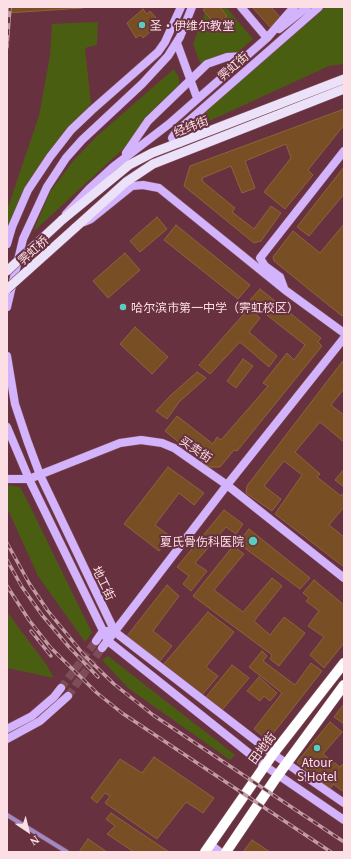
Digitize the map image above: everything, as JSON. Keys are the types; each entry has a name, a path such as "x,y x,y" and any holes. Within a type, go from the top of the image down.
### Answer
{"highway":[{"name":"田地街","path":"208,848 273,754 344,663"},
{"path":"226,852 278,775 344,686"}],"main road":[{"path":"7,244 12,227 28,190 50,156 71,130 158,52 165,42 181,7"},
{"path":"7,307 23,239 38,203 52,178 82,140 159,67 177,43 192,7"},
{"path":"240,7 266,38"},
{"name":"霁虹街","path":"266,38 294,7"},
{"name":"霁虹街","path":"62,220 74,204 122,160 169,124 266,38 307,7"},
{"name":"霁虹街","path":"180,143 174,141 172,138 176,132 319,7"},
{"path":"177,43 197,98"},
{"name":"霁虹街","path":"122,160 148,121 207,64 227,57 246,56"},
{"name":"经纬街","path":"62,220 129,165 152,153 344,79"},
{"name":"经纬街","path":"78,225 126,182 153,164 344,89"},
{"path":"285,290 280,277 265,266 260,258 344,151"},
{"path":"78,225 91,219 132,186 152,186 159,188 285,290 344,333"},
{"name":"霁虹桥","path":"7,271 62,220"},
{"name":"霁虹桥","path":"7,289 78,225"},
{"path":"102,648 227,485 344,338"},
{"name":"地工街","path":"7,356 10,385 19,421 40,475 115,632 286,764 344,803"},
{"name":"地工街","path":"7,427 29,478 108,641 265,766 344,820"},
{"name":"买卖街","path":"7,479 29,478 40,475 109,446 141,440 152,441 174,448 227,485 344,578"},
{"path":"96,641 103,631 115,632"},
{"path":"7,729 32,716 54,697 61,688"},
{"path":"7,739 40,721 68,696"},
{"path":"208,848 220,852"}],"street":[{"path":"7,816 67,852"}],"green space":[{"path":"207,7 226,7 253,39 238,52 220,55 203,70 193,44"},
{"path":"326,7 344,7 344,64 329,66 183,133 290,35 309,22"},
{"path":"98,22 97,45 85,48 91,104 66,131 22,197 7,227 7,210 39,116 50,56 52,24"},
{"path":"174,69 179,78 179,87 151,114 123,149 33,232 50,192 74,160 97,136"},
{"path":"7,485 20,487 29,504 92,633 85,642 38,576 8,510"},
{"path":"7,612 46,664 54,678 7,668"},
{"path":"108,656 235,755 230,760 128,688 102,660"}],"building":[{"path":"7,7 83,7 83,8 7,13"},
{"path":"206,7 220,7 227,16 217,26 203,10"},
{"path":"252,7 271,7 281,18 271,28"},
{"name":"圣·伊维尔教堂","path":"143,9 147,14 150,11 158,20 154,23 157,26 143,38 140,35 136,38 127,23"},
{"path":"344,109 344,125 308,170 313,175 285,209 264,192 291,158 286,144 245,161 255,188 242,193 231,166 202,178 203,182 235,208 232,212 254,229 271,206 281,213 261,241 254,243 184,186 190,166"},
{"path":"344,167 344,194 309,236 297,227"},
{"path":"157,217 167,229 140,252 130,241"},
{"path":"344,224 344,314 342,316 274,261 273,257 293,231 320,253"},
{"path":"176,225 250,285 238,299 164,240"},
{"path":"125,253 140,270 108,298 93,281"},
{"path":"260,289 321,338 318,342 322,346 237,451 234,450 220,467 209,467 165,431 177,416 213,444 217,437 221,440 268,386 263,383 287,353 294,360 305,345 249,301"},
{"path":"249,308 260,318 249,332 277,356 269,367 240,342 210,374 199,365"},
{"path":"135,327 168,357 152,374 120,344"},
{"path":"243,359 253,366 236,388 227,381"},
{"path":"342,362 344,362 344,389 331,405 344,415 344,442 320,422 295,452 320,474 317,477 341,496 344,492 344,507 329,525 344,537 344,567 275,514 302,475 284,461 264,486 281,499 272,511 246,493 247,486"},
{"path":"197,372 206,378 179,402 167,419 156,411 170,396"},
{"path":"168,467 204,493 194,505 179,493 155,525 170,536 159,551 124,524"},
{"path":"344,469 344,487 335,480"},
{"path":"224,510 243,524 236,534 226,527 195,563 207,571 191,591 183,584 189,576 177,567"},
{"path":"249,529 310,578 300,589 238,543"},
{"path":"233,546 244,554 214,590 243,612 272,578 282,586 254,621 270,635 284,617 305,633 279,666 270,659 272,655 193,596"},
{"path":"314,580 344,605 344,643 324,668 310,655 324,637 308,626 319,611 306,601 309,598 303,593"},
{"path":"167,585 179,596 153,631 172,646 160,661 127,636"},
{"path":"208,612 234,632 206,667 218,676 202,695 163,665"},
{"path":"262,651 267,656 263,661 295,685 311,663 322,671 268,740 254,729 282,693 249,667"},
{"path":"232,665 249,678 222,710 206,697"},
{"path":"259,677 277,693 270,701 264,696 260,701 247,691"},
{"path":"344,704 344,724 334,717"},
{"path":"330,722 342,732 323,754 340,767 344,763 344,792 333,784 330,789 297,762"},
{"path":"154,757 214,798 203,813 186,802 157,839 105,803 110,796 105,793 97,803 91,798 120,759 142,773"},
{"path":"111,813 169,852 134,852 107,834 115,826 106,819"},
{"path":"88,839 107,852 79,852"},
{"path":"252,840 270,852 243,852"}],"tunnel":[{"path":"61,688 96,641"},
{"path":"68,696 102,648"}],"railway":[{"path":"7,47 10,7"},
{"path":"7,543 29,583 48,611 84,655 114,684 153,715 344,842"},
{"path":"7,560 22,587 42,615 69,647 98,677"},
{"path":"7,586 29,620 51,648 97,693 122,713 331,852"},
{"path":"31,631 51,656"}],"place":[{"name":"圣·伊维尔教堂","path":"142,25"},
{"name":"哈尔滨市第一中学（霁虹校区）","path":"123,307"},
{"name":"夏氏骨伤科医院","path":"253,541"},
{"name":"Atour S Hotel","path":"317,748"}]}
